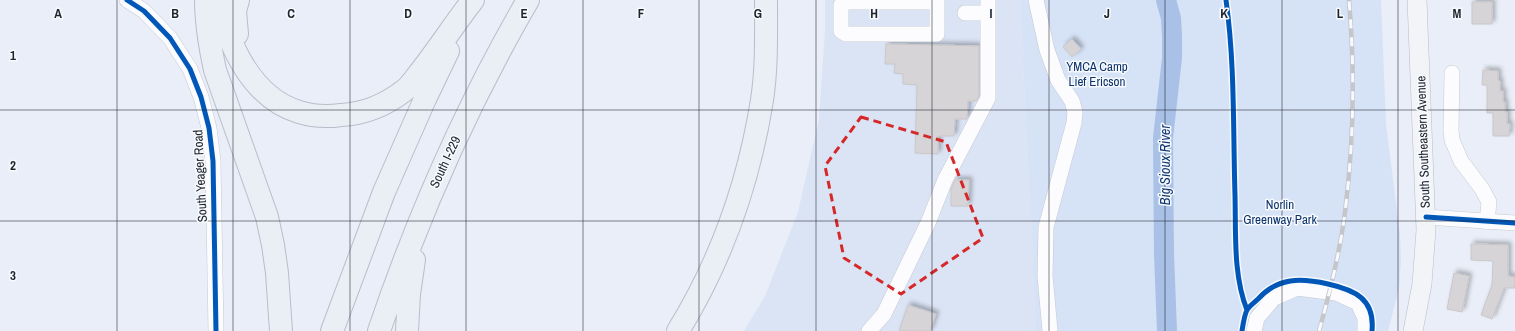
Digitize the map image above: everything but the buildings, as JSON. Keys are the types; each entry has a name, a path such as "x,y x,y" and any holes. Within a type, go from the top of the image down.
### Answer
{"highway":[{"path":"206,0 209,45 215,70 267,217 272,238 277,273 281,331"},
{"path":"221,0 232,42 249,75 258,85 270,96 285,106 298,112 312,115 332,116 353,114 380,105 406,89 430,60 473,0"},
{"path":"238,0 236,27 242,63"},
{"path":"332,331 373,220 403,148 448,51 478,0"},
{"name":"South I-229","path":"379,331 395,283 442,167 492,65 528,0"},
{"path":"678,331 702,289 716,260 740,195 750,160 762,92 766,37 766,0"},
{"path":"694,331 722,280 734,254 753,202 766,155 772,124 779,68 781,0"},
{"path":"407,331 409,294 416,250 442,167"}],"main road":[{"name":"South Southeastern Avenue","path":"1413,331 1422,284 1425,258 1426,217 1417,0"}],"street":[{"name":"South Yeager Road","path":"126,0 144,11 170,38 190,69 201,97 209,128 213,161 216,331"},
{"path":"1036,0 1047,50 1058,80 1072,101 1075,112 1074,123 1046,227 1045,276 1050,331"},
{"path":"923,1 937,2 944,34 846,34 841,31 841,5 845,2 923,1"},
{"path":"869,331 884,314 928,223 945,180 988,98 988,6 965,13"},
{"path":"1452,73 1452,140 1461,161 1482,189 1489,202 1487,222"},
{"path":"1426,217 1515,223"},
{"path":"1254,331 1256,318 1274,298 1297,288 1336,293 1358,302 1365,318 1365,331"}],"highlighted area":[{"path":"861,117 946,142 983,238 901,294 844,258 825,166"}],"shaded area":[{"path":"825,0 1020,0 1036,331 744,331 765,296 798,212 819,119 825,31"}],"green space":[{"name":"Norlin Greenway Park","path":"1020,0 1381,0 1386,124 1400,235 1401,261 1399,288 1388,331 1036,331"}],"waterway":[{"name":"Big Sioux River","path":"1166,0 1171,18 1172,36 1172,58 1163,138 1164,254 1167,331"}],"railway":[{"path":"1319,331 1331,287 1343,227 1348,185 1353,106 1349,0"}],"cycle path":[{"path":"127,0 144,11 170,38 190,69 201,97 209,128 213,161 216,331"},
{"path":"1226,0 1231,48 1233,98 1236,254 1239,283 1247,310"},
{"path":"1426,217 1515,223"},
{"path":"1242,331 1244,318 1250,306 1274,287 1282,283 1299,280 1338,286 1355,293 1367,304 1372,320 1372,331"}],"park label":[{"name":"YMCA Camp Lief Ericson","path":"1097,74"}]}
